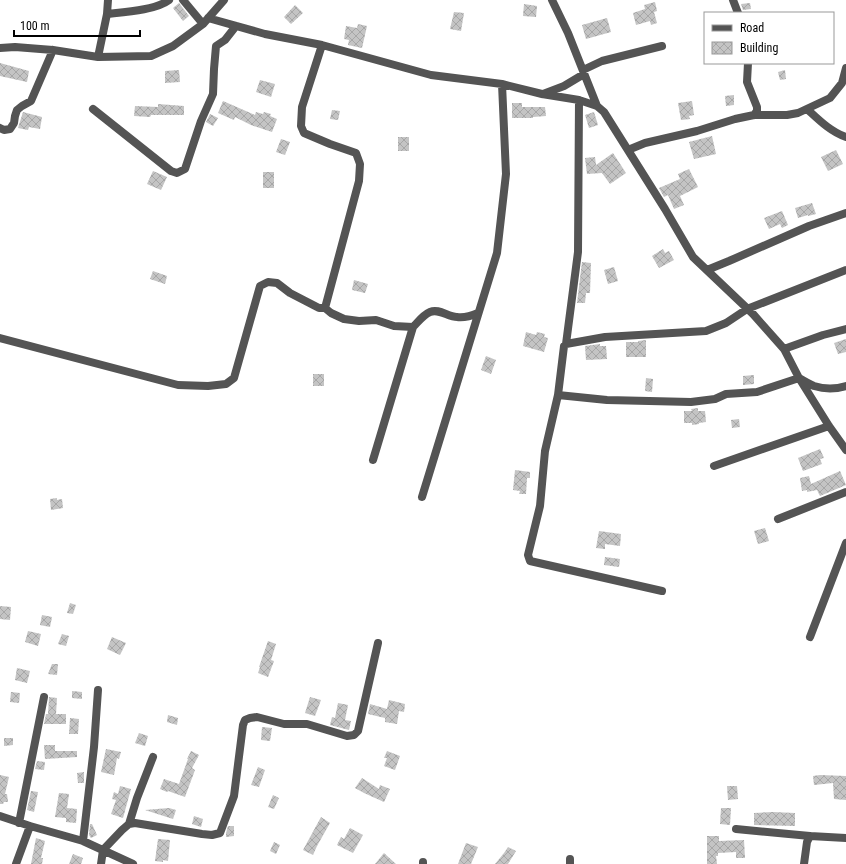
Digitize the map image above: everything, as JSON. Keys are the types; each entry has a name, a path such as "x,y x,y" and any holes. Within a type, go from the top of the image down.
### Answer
{"street":[{"path":"98,57 107,14 108,0"},
{"path":"107,14 130,12 163,5 169,0"},
{"path":"183,0 206,21 322,45 431,74 502,84 542,94 579,100 597,106 604,112 665,209 693,257 747,308 784,349 799,378 846,450"},
{"path":"0,48 15,47 53,50 98,57 151,56 173,46 206,21 224,0"},
{"path":"552,0 568,33 597,106"},
{"path":"733,0 738,12"},
{"path":"93,109 171,171 177,173 185,169 201,121 213,94 216,46 225,40 236,26"},
{"path":"322,45 302,106 301,126 304,133 356,153 360,164 359,181 325,308"},
{"path":"542,94 564,86 602,61 662,46"},
{"path":"0,128 4,130 10,129 14,123 17,110 31,100 53,50"},
{"path":"748,64 747,82 757,107 757,111 754,115"},
{"path":"628,150 645,143 697,131 735,119 754,115 787,115 798,113 827,100 832,96 842,83 846,68"},
{"path":"422,497 497,253 506,174 502,84"},
{"path":"579,100 578,252 558,395 545,451 540,506 528,558 530,561 662,591"},
{"path":"807,109 830,129 846,137"},
{"path":"707,270 809,226 846,213"},
{"path":"566,344 605,337 706,331 726,323 747,308 846,270"},
{"path":"0,338 178,385 214,385 226,384 234,378 260,286 268,282 277,283 290,293 319,308 325,308 331,314 344,319 359,321 376,320 394,326 413,326"},
{"path":"373,460 413,326 421,318 431,312 441,312 456,317 470,316 478,313"},
{"path":"784,349 823,335 846,329"},
{"path":"558,395 607,400 691,402 715,400 726,394 757,392 799,378 814,386 831,388 846,386"},
{"path":"714,466 829,426"},
{"path":"778,519 846,492"},
{"path":"810,637 846,543"},
{"path":"101,864 103,850 129,824 135,823 202,834 220,834 234,796 243,725 245,720 257,717 284,724 308,724 347,736 354,735 358,731 378,643"},
{"path":"83,841 94,747 98,690"},
{"path":"19,823 44,697"},
{"path":"129,824 137,798 153,757"},
{"path":"0,816 19,823 83,841 133,864"},
{"path":"16,864 30,826"},
{"path":"736,829 846,838"},
{"path":"804,864 808,839 810,836"}],"building":[{"path":"655,2 657,11 654,12 657,23 651,25 650,21 636,25 633,13 645,9 644,5"},
{"path":"179,3 189,16 183,21 173,8"},
{"path":"750,3 751,9 743,10 741,4"},
{"path":"524,4 537,6 536,17 523,16"},
{"path":"295,5 303,13 291,24 284,17"},
{"path":"454,12 464,13 461,31 450,29"},
{"path":"607,18 611,32 586,39 582,25"},
{"path":"358,24 367,26 362,48 348,45 349,40 344,39 346,26 357,28"},
{"path":"0,63 29,71 27,82 0,76"},
{"path":"179,70 180,82 165,83 165,71"},
{"path":"785,70 786,79 780,80 778,72"},
{"path":"260,80 275,84 271,97 256,92"},
{"path":"734,95 734,105 726,106 725,96"},
{"path":"223,101 255,115 256,112 271,114 270,116 277,119 272,132 251,125 235,117 234,120 218,113"},
{"path":"692,101 694,115 689,116 690,119 681,120 678,103"},
{"path":"512,103 522,103 522,107 545,107 546,116 533,118 512,118"},
{"path":"158,104 184,106 184,115 151,115 150,117 134,116 135,106 158,107"},
{"path":"332,110 340,111 338,120 330,119"},
{"path":"23,112 42,117 40,129 29,127 28,130 18,128"},
{"path":"594,112 598,125 589,128 585,115"},
{"path":"210,114 218,118 213,126 206,122"},
{"path":"712,136 716,154 694,159 689,142"},
{"path":"398,137 409,137 409,151 398,151"},
{"path":"281,139 290,142 285,155 276,152"},
{"path":"836,150 843,164 828,171 821,157"},
{"path":"613,153 626,173 610,184 602,173 587,174 585,158 595,157 596,165"},
{"path":"689,169 698,187 680,196 684,205 674,209 668,195 664,197 659,188 680,179 678,174"},
{"path":"153,171 167,177 161,190 147,184"},
{"path":"263,172 274,172 274,188 263,188"},
{"path":"812,203 816,214 798,218 795,208"},
{"path":"782,211 788,225 782,228 780,224 769,229 764,218"},
{"path":"663,249 665,253 669,251 674,260 659,268 652,256"},
{"path":"582,262 591,263 590,293 586,293 585,303 577,303"},
{"path":"614,267 618,281 608,284 604,270"},
{"path":"153,271 167,276 165,284 150,279"},
{"path":"354,280 368,284 365,293 352,290"},
{"path":"526,332 536,335 537,332 545,334 544,337 548,338 544,352 523,346"},
{"path":"846,339 846,352 838,354 834,343"},
{"path":"646,340 646,357 626,357 626,342"},
{"path":"600,344 600,346 606,346 607,359 586,360 585,346"},
{"path":"486,356 496,360 491,374 481,370"},
{"path":"313,374 324,374 324,386 313,386"},
{"path":"754,375 754,384 743,385 743,376"},
{"path":"646,378 653,379 652,392 645,391"},
{"path":"698,408 698,411 705,411 706,422 692,425 692,423 684,423 684,411 692,411 691,409"},
{"path":"739,419 740,427 732,428 731,420"},
{"path":"820,449 824,458 820,459 822,464 803,471 798,458"},
{"path":"515,470 530,472 530,478 527,478 526,494 519,494 520,491 513,490"},
{"path":"840,471 846,485 820,496 817,490 807,492 807,490 802,491 800,478 809,476 811,484"},
{"path":"57,498 57,500 62,499 63,508 51,510 50,499"},
{"path":"765,528 769,541 758,544 754,531"},
{"path":"599,531 621,534 620,546 605,544 605,549 596,548"},
{"path":"605,557 620,559 619,567 604,565"},
{"path":"70,603 76,605 73,614 67,613"},
{"path":"0,606 11,607 10,620 0,619"},
{"path":"42,615 52,617 50,627 40,625"},
{"path":"28,631 41,634 38,646 25,642"},
{"path":"62,634 69,636 66,646 58,644"},
{"path":"112,637 126,643 120,655 107,649"},
{"path":"268,641 276,644 271,660 274,661 268,677 258,673"},
{"path":"52,664 58,664 57,675 48,674"},
{"path":"17,668 30,671 27,683 15,680"},
{"path":"72,691 82,692 82,699 72,698"},
{"path":"11,692 20,693 19,703 10,702"},
{"path":"49,697 57,698 56,714 66,714 66,724 44,724 46,714 48,714"},
{"path":"310,697 321,700 315,716 305,713"},
{"path":"389,700 405,704 404,712 399,711 397,724 385,722 385,718 368,714 370,704 387,709"},
{"path":"338,703 348,705 345,720 351,721 349,730 330,725 332,717 335,718"},
{"path":"168,715 178,718 177,725 167,722"},
{"path":"70,718 79,719 78,734 69,734"},
{"path":"262,727 272,728 270,741 261,740"},
{"path":"139,733 148,736 145,746 135,743"},
{"path":"4,738 13,738 13,745 4,746"},
{"path":"44,745 55,745 55,751 77,751 77,757 45,759"},
{"path":"106,749 121,752 119,759 117,758 114,775 101,772"},
{"path":"191,751 199,755 192,768 195,770 185,797 160,789 164,779 179,784"},
{"path":"387,751 400,756 395,770 384,766 387,758 384,758"},
{"path":"37,761 45,762 44,770 35,769"},
{"path":"258,767 265,770 259,787 251,785"},
{"path":"84,772 84,783 78,783 77,773"},
{"path":"0,775 9,777 5,794 7,794 8,802 4,802 3,804 0,804"},
{"path":"813,776 846,776 846,800 834,799 833,783 814,785"},
{"path":"362,778 379,789 380,785 390,789 384,802 355,788"},
{"path":"120,786 131,789 123,818 111,814 116,800 112,799 114,792 118,794"},
{"path":"727,786 737,786 738,799 728,800"},
{"path":"31,791 38,792 34,812 27,810"},
{"path":"59,793 69,794 67,808 77,809 76,823 66,822 66,818 55,817"},
{"path":"273,795 279,798 274,809 268,807"},
{"path":"169,808 176,810 173,819 145,810"},
{"path":"721,808 731,808 730,825 720,824"},
{"path":"754,813 795,813 795,826 754,825"},
{"path":"194,816 203,819 201,827 192,824"},
{"path":"321,817 330,823 313,855 303,850"},
{"path":"90,824 92,824 97,835 91,838 89,835"},
{"path":"228,826 234,826 234,836 226,837"},
{"path":"350,828 363,835 353,853 337,845 341,837 344,839"},
{"path":"707,836 719,836 719,841 744,840 745,858 736,858 736,852 718,853 718,856 716,856 717,864 707,864"},
{"path":"36,838 45,841 41,858 43,858 42,864 31,864"},
{"path":"158,839 170,840 168,861 155,861"},
{"path":"274,842 280,845 276,854 270,851"},
{"path":"466,843 478,847 471,864 458,864"},
{"path":"508,847 516,851 508,864 495,864 504,853"},
{"path":"384,853 396,864 375,864"},
{"path":"73,854 83,858 81,864 69,864"}]}
